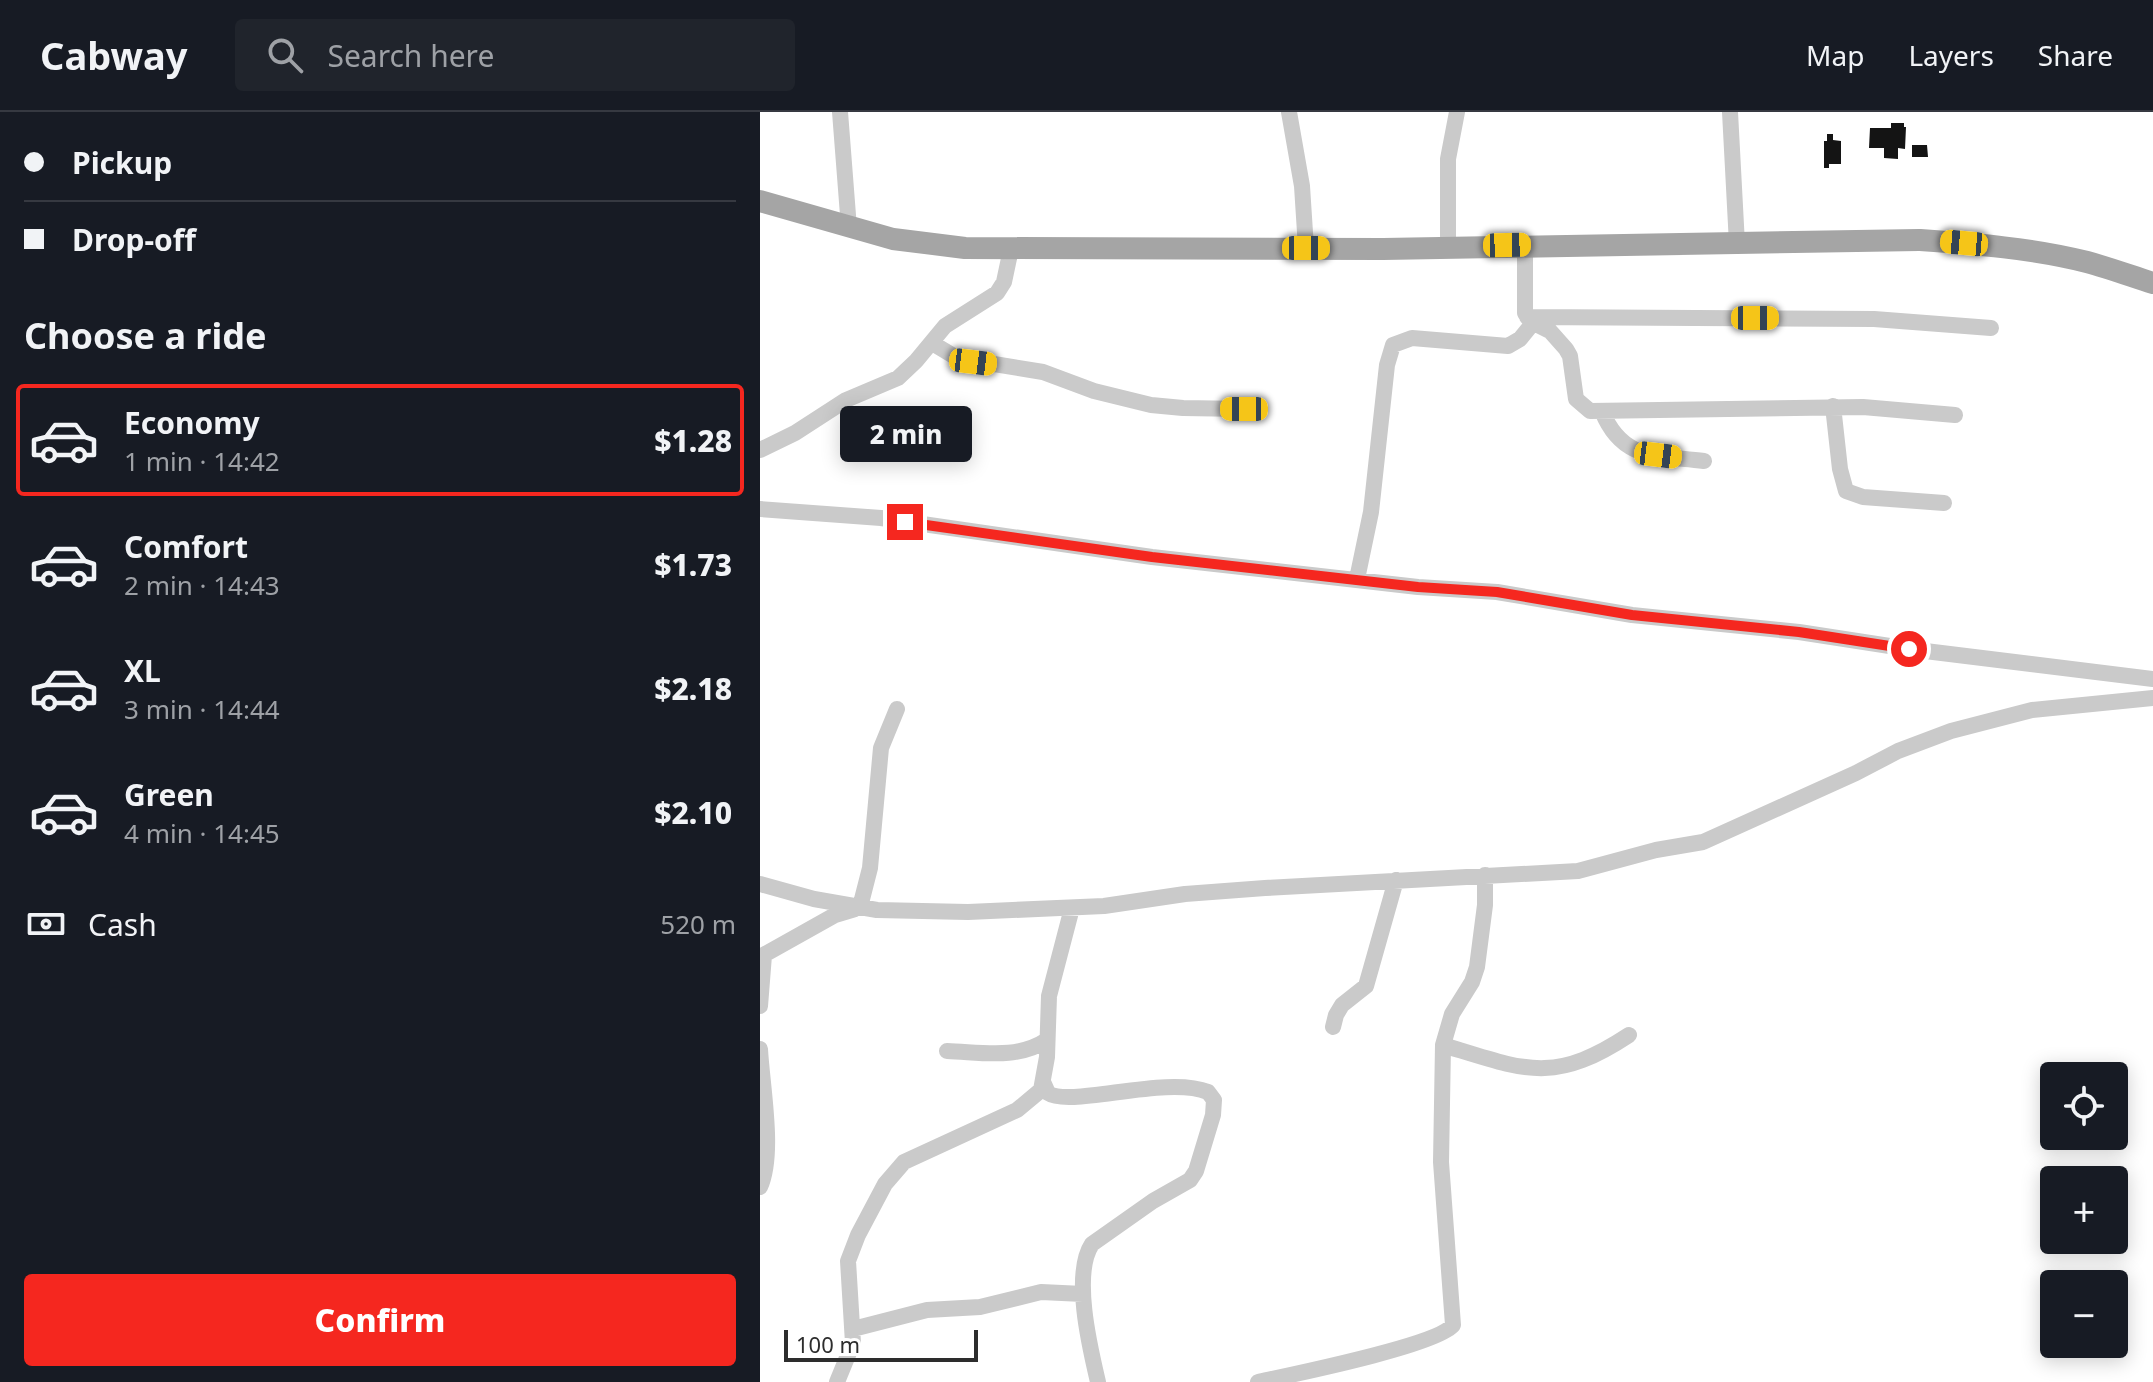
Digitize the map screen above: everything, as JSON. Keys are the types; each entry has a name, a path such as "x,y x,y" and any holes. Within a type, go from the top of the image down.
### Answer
{"main road":[{"path":"760,201 893,239 1011,249 1448,248 1919,240 1987,245 2086,262 2153,283"}],"street":[{"path":"840,112 849,228"},
{"path":"1289,112 1302,186 1306,248"},
{"path":"1448,248 1448,159 1457,112"},
{"path":"1730,112 1737,244"},
{"path":"1525,245 1523,299 1530,320 1550,331 1566,349 1570,356 1573,392 1580,405 1590,411 1833,406 1955,415"},
{"path":"760,450 795,433 846,400 898,378 955,319 997,293 1004,282 1011,249"},
{"path":"1530,320 1874,319 1991,328"},
{"path":"1357,579 1371,512 1387,365 1393,345 1412,338 1508,346 1520,339 1530,320"},
{"path":"932,343 957,358 1043,372 1122,398 1183,408 1244,409"},
{"path":"1833,406 1840,469 1846,491 1863,497 1944,503"},
{"path":"1602,411 1614,437 1624,445 1644,453 1704,461"},
{"path":"760,509 881,518 1152,557 1418,587 1497,592 1632,615 1799,632 1923,651 2153,679"},
{"path":"760,884 814,899 909,912 1072,908 1185,894 1578,871 1656,850 1703,842 1898,751 1951,731 2032,710 2153,698"},
{"path":"860,907 870,868 881,748 897,709"},
{"path":"1258,1382 1418,1342 1452,1327 1454,1319 1441,1162 1443,1045 1452,1014 1472,982 1477,967 1485,905 1485,875"},
{"path":"1333,1027 1342,1005 1363,990 1369,979 1396,880"},
{"path":"760,1006 762,956 835,915 860,907"},
{"path":"1072,908 1049,996 1044,1084 1048,1093 1059,1098 1124,1089 1183,1086 1208,1092 1214,1100 1213,1115 1196,1171 1190,1180 1153,1201 1092,1244 1085,1260 1083,1294 1098,1382"},
{"path":"1443,1045 1510,1064 1541,1069 1565,1067 1591,1059 1629,1035"},
{"path":"947,1051 1014,1053 1027,1051 1047,1040"},
{"path":"760,1049 767,1149 766,1169 760,1187"},
{"path":"837,1382 853,1343 848,1261 885,1184 904,1162 1017,1110 1034,1098 1044,1084"},
{"path":"853,1329 927,1310 980,1307 1041,1292 1083,1294"}],"building":[{"path":"1891,123 1904,123 1906,127 1905,149 1898,148 1898,159 1884,158 1884,148 1869,148 1870,128 1891,128"},
{"path":"1827,134 1833,134 1833,140 1841,141 1841,164 1829,164 1829,168 1824,168 1824,141 1827,141"},
{"path":"1912,145 1927,145 1928,157 1912,157"}],"route":[{"path":"905,522 1152,557 1418,587 1497,592 1632,615 1799,632 1909,649"}]}
